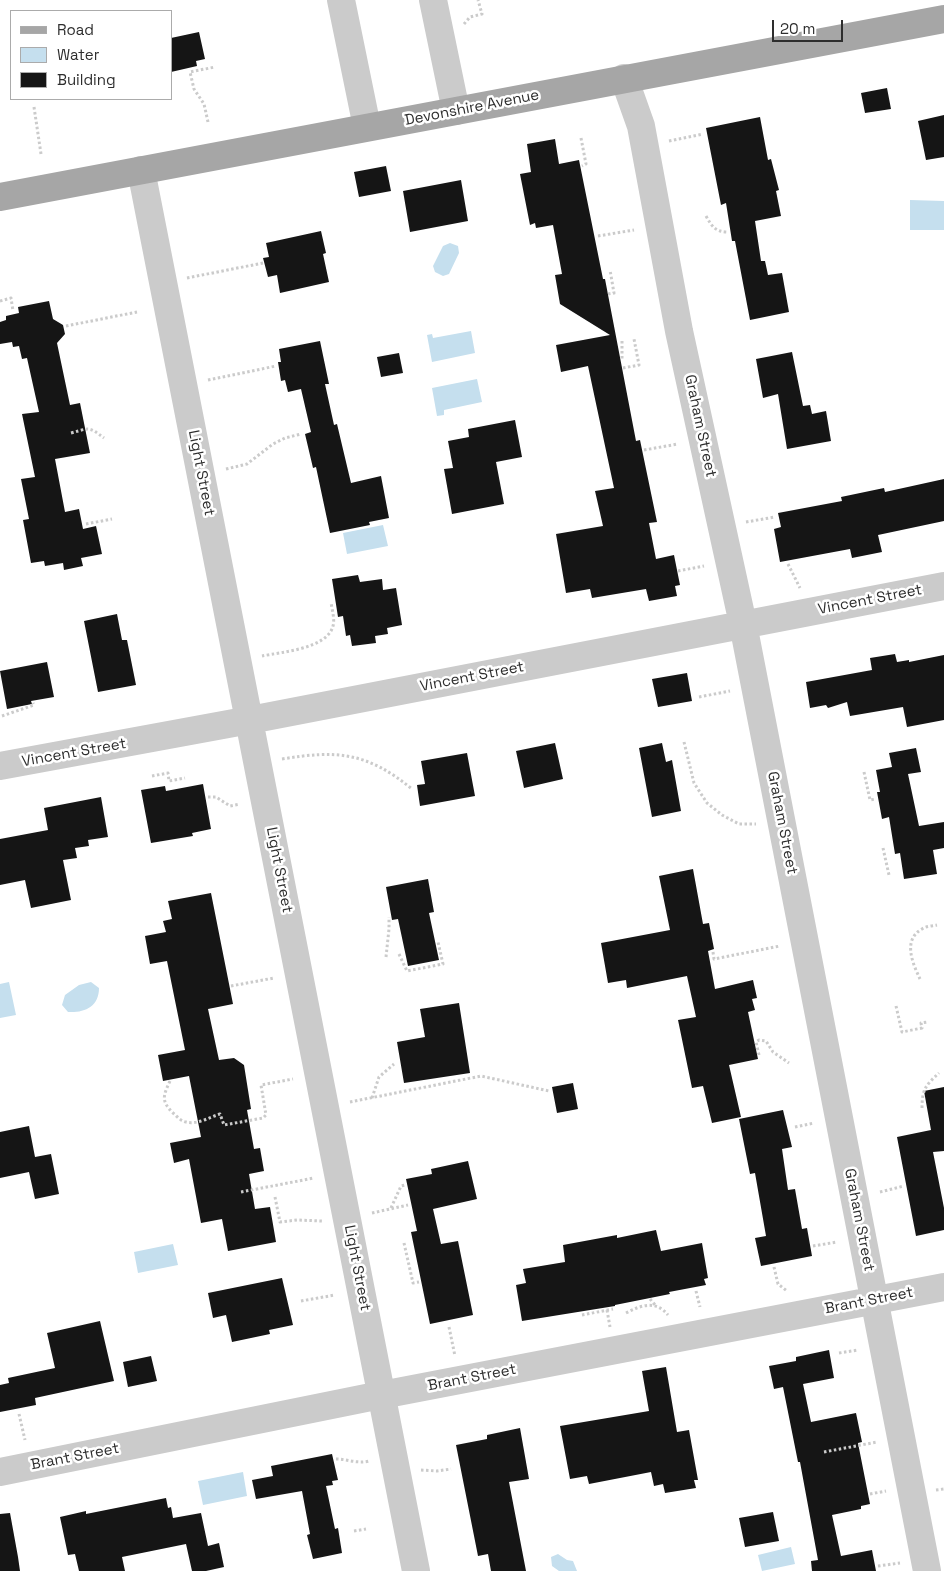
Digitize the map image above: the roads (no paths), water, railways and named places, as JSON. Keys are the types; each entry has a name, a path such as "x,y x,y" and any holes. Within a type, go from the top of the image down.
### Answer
{"main road":[{"name":"Devonshire Avenue","path":"0,197 944,19"}],"street":[{"path":"341,0 367,127"},
{"path":"433,0 456,111"},
{"name":"Graham Street","path":"624,78 641,126 679,330 743,624 875,1300 917,1566"},
{"name":"Light Street","path":"141,170 416,1571"},
{"name":"Vincent Street","path":"0,766 250,720 944,586"},
{"name":"Brant Street","path":"0,1472 382,1395 944,1287"}],"water":[{"path":"910,200 944,201 944,230 910,230"},
{"path":"450,243 458,246 459,253 449,274 443,276 435,272 433,266 443,246"},
{"path":"471,331 475,353 432,362 427,335 432,334 433,338"},
{"path":"477,379 482,402 444,410 444,415 437,416 432,388"},
{"path":"383,525 388,546 347,554 343,533"},
{"path":"9,982 16,1015 0,1018 0,984"},
{"path":"91,982 99,988 96,1000 90,1008 68,1012 62,1005 65,995 79,985"},
{"path":"173,1244 178,1265 138,1273 134,1252"},
{"path":"243,1472 247,1496 203,1505 198,1481"},
{"path":"791,1547 795,1564 762,1571 758,1555"},
{"path":"558,1554 567,1560 573,1561 577,1571 559,1571 552,1566 551,1557"}]}
